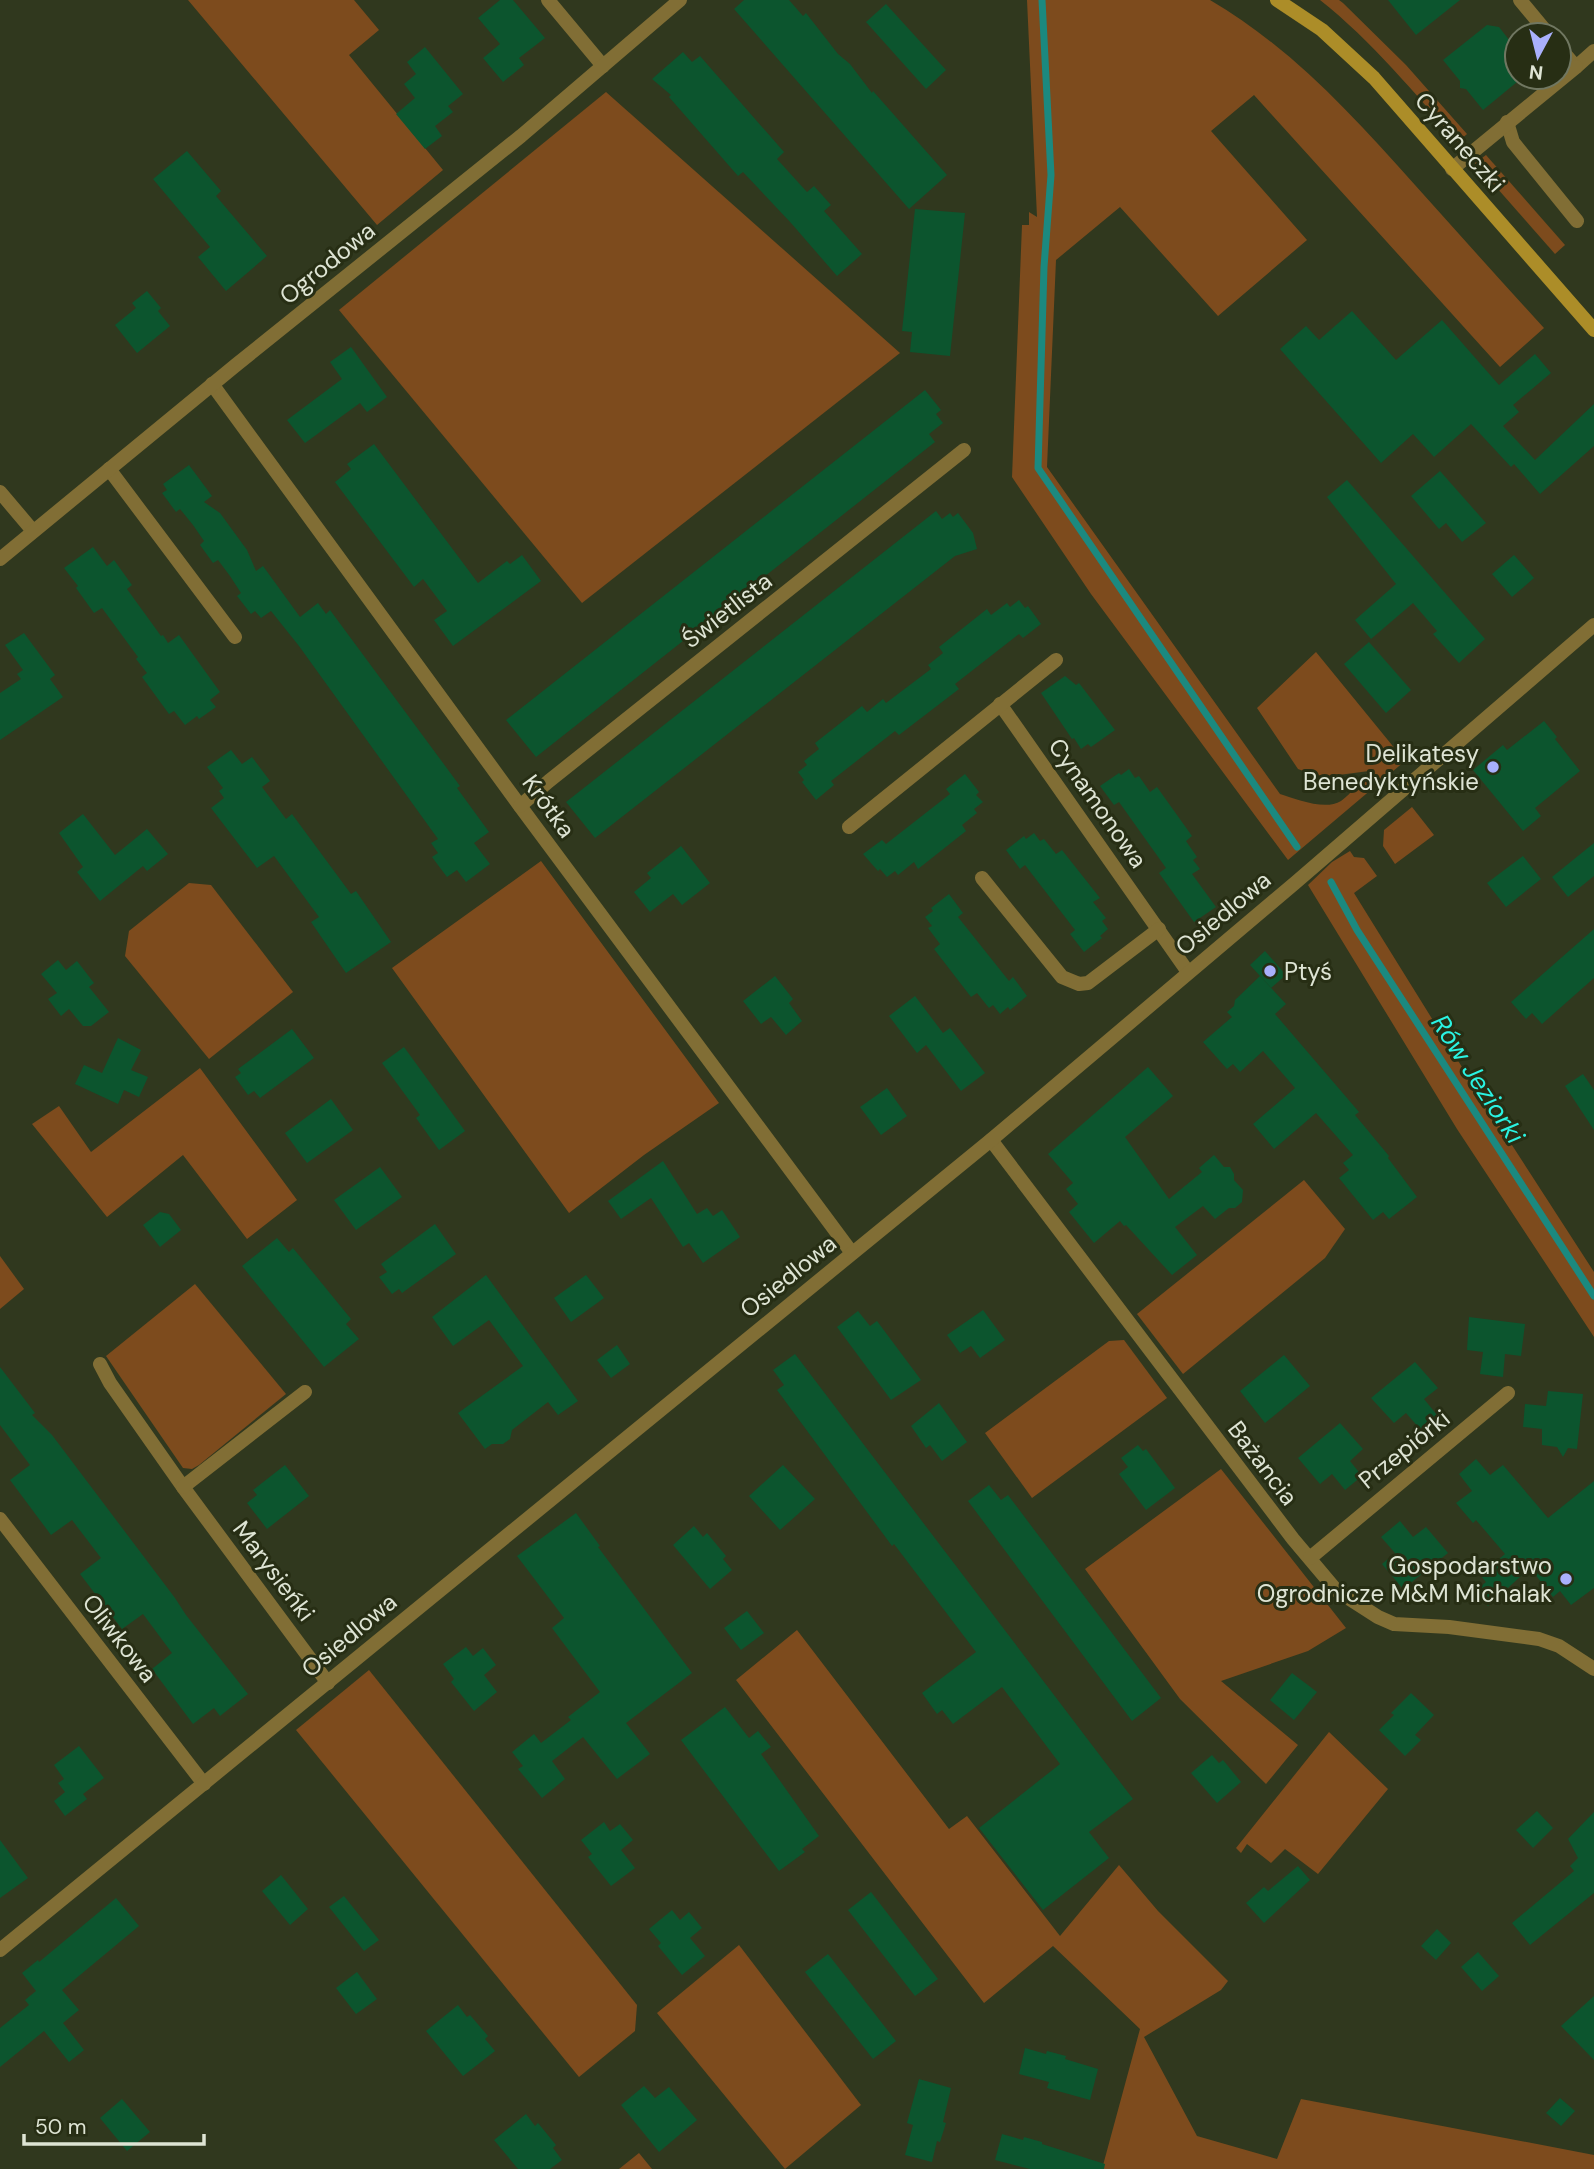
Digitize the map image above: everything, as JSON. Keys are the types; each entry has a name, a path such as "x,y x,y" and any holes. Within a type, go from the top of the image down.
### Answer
{"street":[{"path":"548,0 603,66"},
{"name":"Ogrodowa","path":"0,559 212,384 522,136 680,0"},
{"name":"Cyraneczki","path":"1277,0 1322,30 1374,78 1594,330"},
{"path":"1520,0 1537,21"},
{"path":"1452,169 1594,51"},
{"path":"1573,63 1576,67"},
{"path":"1507,122 1513,142 1577,221"},
{"name":"Krótka","path":"212,384 520,806 852,1253"},
{"name":"Świetlista","path":"520,806 964,450"},
{"path":"110,468 235,636"},
{"path":"0,492 33,531"},
{"name":"Osiedlowa","path":"0,1950 991,1140 1327,856 1594,625"},
{"path":"849,827 1056,660"},
{"name":"Cynamonowa","path":"1000,704 1188,972"},
{"path":"982,878 1062,977 1079,985 1088,983 1159,929"},
{"name":"Bażancia","path":"991,1140 1293,1539 1336,1590 1394,1624 1539,1639 1567,1650 1594,1669"},
{"name":"Marysieńki","path":"100,1364 110,1383 183,1488 328,1683"},
{"path":"183,1488 304,1392"},
{"name":"Przepiórki","path":"1310,1558 1508,1393"},
{"name":"Oliwkowa","path":"0,1519 204,1784"}],"shaded area":[{"path":"188,0 354,0 379,30 349,55 443,170 377,225"},
{"path":"1027,0 1210,0 1240,19 1320,84 1368,133 1544,328 1500,367 1254,95 1211,131 1307,240 1218,316 1120,207 1056,260 1047,467 1280,794 1311,803 1334,804 1348,795 1369,771 1331,776 1314,775 1298,769 1257,708 1316,652 1405,761 1288,860 1091,594 1012,477 1022,225 1029,225 1029,212 1037,217"},
{"path":"1320,0 1339,0 1343,3 1406,65 1467,134 1458,142 1375,50"},
{"path":"606,92 900,353 582,603 339,310"},
{"path":"1486,155 1565,245 1555,254 1475,163"},
{"path":"1412,807 1434,835 1395,864 1383,846 1384,830"},
{"path":"1350,851 1354,857 1364,858 1377,876 1354,893 1594,1272 1594,1337 1457,1129 1308,885 1332,862"},
{"path":"541,861 719,1103 644,1155 569,1213 392,968"},
{"path":"189,883 211,885 293,992 209,1059 125,956 129,931"},
{"path":"200,1068 297,1200 247,1239 183,1155 107,1217 32,1124 59,1106 91,1152"},
{"path":"1304,1180 1345,1229 1325,1258 1183,1374 1137,1314"},
{"path":"0,1256 24,1289 0,1309"},
{"path":"195,1284 286,1394 192,1469 183,1468 106,1356"},
{"path":"1124,1340 1167,1398 1032,1498 985,1433 1109,1341"},
{"path":"1221,1469 1346,1628 1308,1651 1221,1681 1298,1745 1266,1784 1180,1699 1085,1569"},
{"path":"797,1630 949,1829 967,1816 1060,1936 1119,1865 1158,1911 1228,1981 1221,1990 1144,2037 1197,2136 1277,2159 1301,2099 1594,2155 1594,2169 1102,2169 1140,2029 1053,1946 984,2003 736,1680"},
{"path":"369,1670 637,2005 635,2031 579,2077 296,1730"},
{"path":"1329,1732 1388,1789 1318,1874 1285,1849 1271,1863 1247,1844 1241,1853 1236,1848"},
{"path":"739,1945 861,2105 785,2169 657,2013"},
{"path":"639,2153 652,2169 619,2169"}],"building":[{"path":"500,0 513,0 545,38 519,58 524,65 503,82 483,58 500,44 478,18"},
{"path":"744,0 789,0 803,16 806,13 838,54 850,64 872,93 873,91 947,175 909,209 734,9"},
{"path":"1388,0 1460,0 1416,35"},
{"path":"886,4 946,70 926,89 866,22"},
{"path":"1487,25 1499,27 1503,32 1503,91 1506,91 1483,110 1466,89 1460,88 1460,81 1443,60"},
{"path":"425,47 463,94 448,106 453,112 435,126 442,136 425,149 396,114 415,98 404,84 416,74 407,62"},
{"path":"683,52 692,62 700,56 784,152 777,159 807,192 814,186 831,205 824,211 862,254 837,276 743,172 738,176 669,97 671,95 652,79"},
{"path":"187,151 221,191 216,196 267,256 226,291 198,257 210,247 153,179"},
{"path":"915,209 965,213 950,356 910,352 912,332 902,331"},
{"path":"147,291 161,308 158,311 170,326 137,353 115,325 136,308 132,303"},
{"path":"1352,311 1396,360 1442,320 1499,385 1535,354 1551,373 1513,405 1519,412 1503,426 1535,460 1594,404 1594,446 1540,494 1514,464 1511,467 1471,424 1434,457 1413,434 1381,463 1280,349 1306,326 1319,340"},
{"path":"351,347 387,397 367,412 360,403 305,443 287,420 342,379 330,362"},
{"path":"925,390 941,410 936,414 943,423 929,434 935,442 536,757 506,720"},
{"path":"374,444 478,583 507,561 510,564 522,555 541,581 453,646 434,620 447,611 423,579 414,587 335,482 351,469 347,464"},
{"path":"189,465 212,496 204,502 220,513 247,550 256,571 263,566 300,617 318,603 326,614 330,610 460,786 457,788 489,832 474,843 490,864 466,882 457,870 447,877 432,857 438,853 431,843 438,839 299,646 271,611 261,618 255,611 251,614 237,596 241,593 230,576 218,560 213,563 200,545 204,541 193,525 180,509 176,512 162,493 167,490 163,484"},
{"path":"1440,471 1486,523 1462,542 1446,523 1439,529 1411,496"},
{"path":"1347,480 1485,639 1459,663 1433,634 1437,631 1413,603 1371,639 1355,620 1396,584 1327,497"},
{"path":"936,511 942,519 950,513 953,517 958,513 973,533 977,549 955,556 595,838 566,802"},
{"path":"93,547 107,566 114,560 132,585 127,589 161,636 163,635 168,643 179,635 220,692 210,700 216,707 199,719 197,716 185,725 174,711 169,714 142,677 147,673 136,659 138,657 102,608 94,613 76,588 78,586 64,568"},
{"path":"1514,555 1534,578 1512,597 1492,574"},
{"path":"1019,600 1025,608 1028,606 1041,624 1023,638 1019,634 955,684 959,689 899,735 895,731 831,781 834,785 816,800 798,772 807,765 804,761 819,749 815,743 862,706 867,712 883,699 886,703 931,669 928,665 943,653 939,647 987,609 991,615 1007,603 1010,607"},
{"path":"24,633 55,675 50,679 63,697 0,740 0,693 21,679 17,674 23,670 5,645"},
{"path":"1369,642 1411,690 1386,713 1344,664"},
{"path":"1065,676 1076,685 1079,683 1115,730 1091,747 1088,744 1081,749 1041,693"},
{"path":"1544,721 1580,771 1535,808 1541,816 1523,831 1473,770 1503,745 1507,750"},
{"path":"231,750 242,764 252,757 270,781 262,787 286,819 292,814 351,894 356,891 391,942 346,973 311,922 319,917 274,856 257,868 211,808 224,798 219,791 223,788 207,767"},
{"path":"1129,769 1135,778 1139,776 1150,792 1157,787 1192,836 1186,841 1197,857 1193,860 1200,869 1192,874 1216,907 1194,922 1159,873 1166,868 1119,802 1114,805 1100,786"},
{"path":"965,774 979,792 976,795 983,802 974,809 977,813 962,825 966,831 918,869 914,862 898,875 895,871 887,877 880,869 878,871 863,854 882,840 886,844 950,794 946,789"},
{"path":"83,814 115,855 147,829 168,854 147,871 143,866 100,901 77,872 83,867 59,833"},
{"path":"1034,833 1040,841 1044,839 1056,854 1062,850 1100,898 1093,902 1106,918 1102,921 1108,929 1100,936 1102,938 1084,952 1070,934 1075,930 1025,865 1020,869 1006,850 1024,836 1026,839"},
{"path":"1594,843 1594,876 1568,897 1552,877"},
{"path":"681,846 710,883 682,905 673,894 650,912 634,892 651,878 647,873"},
{"path":"1523,856 1541,879 1506,907 1487,883"},
{"path":"949,894 963,913 958,917 1009,981 1013,977 1027,996 1010,1010 1008,1007 1000,1014 993,1005 989,1008 977,993 971,997 934,949 940,944 928,928 932,926 925,917 933,911 931,908"},
{"path":"1594,929 1594,978 1542,1024 1532,1013 1526,1019 1511,1002"},
{"name":"Ptyś","path":"1265,951 1286,975 1271,988 1250,965"},
{"path":"58,960 66,970 77,961 94,983 89,987 109,1012 91,1026 83,1026 69,1009 61,1016 48,999 57,993 41,974"},
{"path":"775,976 793,999 789,1003 802,1021 786,1035 771,1017 761,1024 743,1001"},
{"path":"1260,976 1286,1004 1275,1014 1359,1112 1355,1115 1389,1156 1417,1197 1389,1219 1383,1212 1373,1220 1339,1178 1349,1170 1343,1163 1353,1155 1316,1113 1274,1149 1253,1124 1295,1088 1263,1051 1240,1072 1233,1064 1227,1069 1203,1042 1232,1017 1227,1012 1234,1006 1235,1000"},
{"path":"915,996 943,1033 950,1028 985,1073 961,1091 926,1045 917,1053 889,1016"},
{"path":"292,1029 314,1058 260,1098 254,1091 248,1095 235,1077 241,1073 238,1069"},
{"path":"118,1038 141,1050 131,1070 148,1077 139,1097 124,1090 118,1104 75,1084 84,1065 102,1073"},
{"path":"404,1047 465,1131 439,1150 416,1118 420,1115 382,1063"},
{"path":"1148,1067 1173,1096 1125,1137 1169,1199 1202,1172 1199,1168 1214,1155 1224,1167 1230,1167 1234,1180 1243,1190 1242,1202 1215,1219 1203,1206 1175,1227 1197,1255 1172,1275 1120,1221 1094,1243 1069,1212 1078,1204 1066,1189 1073,1183 1048,1154"},
{"path":"1583,1074 1594,1090 1594,1130 1565,1086"},
{"path":"887,1088 907,1116 881,1135 860,1107"},
{"path":"331,1099 353,1130 307,1163 285,1133"},
{"path":"663,1161 697,1214 707,1208 713,1216 722,1210 740,1237 703,1263 689,1243 683,1247 651,1198 621,1219 608,1201"},
{"path":"380,1167 402,1197 356,1230 334,1200"},
{"path":"160,1212 169,1214 181,1230 160,1247 143,1225"},
{"path":"435,1224 456,1254 402,1293 399,1289 392,1294 379,1277 387,1272 381,1264"},
{"path":"277,1238 289,1252 293,1248 351,1319 346,1324 359,1339 324,1367 242,1266"},
{"path":"486,1275 578,1401 558,1415 548,1402 512,1430 510,1439 485,1449 458,1413 523,1366 489,1320 453,1346 432,1317"},
{"path":"586,1275 604,1298 571,1322 554,1298"},
{"path":"983,1310 1005,1340 980,1358 971,1346 960,1353 947,1335"},
{"path":"858,1311 870,1326 877,1321 921,1380 891,1400 837,1327"},
{"path":"1469,1317 1525,1324 1521,1356 1505,1354 1503,1377 1480,1374 1483,1352 1467,1350"},
{"path":"617,1345 630,1364 611,1378 597,1360"},
{"path":"795,1354 1133,1799 1089,1832 1109,1858 1043,1910 979,1828 1060,1764 1002,1687 953,1724 942,1710 937,1714 922,1693 976,1652 894,1544 892,1546 777,1390 784,1385 773,1370"},
{"path":"1284,1355 1310,1386 1265,1423 1240,1391"},
{"path":"1415,1362 1438,1388 1424,1399 1437,1415 1420,1429 1406,1413 1394,1423 1371,1398"},
{"path":"0,1367 35,1413 32,1415 52,1435 248,1694 220,1716 214,1708 193,1724 152,1669 172,1653 143,1614 122,1629 80,1574 101,1558 72,1520 51,1535 10,1480 30,1465 0,1425"},
{"path":"1548,1391 1583,1394 1577,1449 1568,1448 1563,1457 1557,1447 1542,1445 1542,1429 1523,1427 1525,1404 1546,1406"},
{"path":"939,1403 967,1442 942,1461 930,1445 926,1448 911,1426"},
{"path":"1340,1423 1363,1449 1350,1461 1362,1476 1345,1490 1332,1474 1320,1484 1298,1458"},
{"path":"1138,1445 1143,1451 1146,1449 1175,1488 1146,1510 1119,1474 1128,1467 1121,1458"},
{"path":"1476,1459 1490,1475 1503,1465 1548,1518 1594,1481 1594,1588 1571,1605 1560,1591 1553,1597 1530,1568 1488,1606 1475,1591 1486,1582 1480,1575 1505,1554 1476,1520 1473,1523 1456,1503 1472,1491 1459,1474"},
{"path":"285,1465 309,1496 267,1529 247,1503 257,1495 253,1490"},
{"path":"783,1465 815,1499 780,1530 749,1496"},
{"path":"989,1485 1001,1500 1008,1495 1161,1698 1132,1721 968,1501"},
{"path":"576,1513 600,1546 598,1547 692,1673 626,1723 650,1754 617,1779 583,1737 552,1761 565,1779 542,1798 518,1769 523,1766 512,1752 534,1734 541,1743 571,1720 568,1717 600,1692 552,1628 564,1618 517,1556"},
{"path":"1400,1521 1413,1537 1426,1527 1448,1553 1403,1589 1382,1564 1395,1553 1381,1537"},
{"path":"694,1526 703,1537 707,1533 726,1556 723,1559 732,1570 710,1589 673,1545"},
{"path":"747,1611 764,1633 741,1650 724,1628"},
{"path":"466,1647 473,1656 483,1648 496,1665 484,1675 497,1692 474,1711 451,1682 454,1679 443,1664"},
{"path":"1292,1673 1317,1692 1294,1720 1270,1700"},
{"path":"1411,1693 1434,1715 1415,1735 1421,1740 1405,1756 1379,1730"},
{"path":"725,1707 749,1738 758,1731 771,1747 761,1754 819,1836 802,1849 805,1852 779,1871 681,1740"},
{"path":"79,1746 104,1778 83,1794 87,1799 65,1816 54,1801 65,1792 58,1783 64,1779 54,1765"},
{"path":"1212,1755 1219,1763 1223,1760 1241,1782 1217,1803 1191,1773"},
{"path":"1537,1811 1553,1828 1533,1848 1516,1830"},
{"path":"1594,1812 1594,1893 1530,1945 1512,1923 1574,1871 1570,1866 1578,1858 1568,1839"},
{"path":"604,1822 610,1831 620,1824 633,1840 621,1850 635,1868 611,1886 588,1857 592,1854 581,1840"},
{"path":"0,1840 28,1878 0,1898"},
{"path":"1298,1866 1310,1880 1264,1923 1246,1903 1264,1887 1268,1891"},
{"path":"281,1875 308,1909 290,1925 262,1891"},
{"path":"871,1892 938,1979 915,1996 848,1910"},
{"path":"344,1896 379,1940 364,1951 329,1907"},
{"path":"116,1898 139,1926 62,1990 79,2010 63,2023 84,2050 69,2062 44,2031 0,2067 0,2028 29,2005 25,2000 36,1991 22,1973"},
{"path":"672,1910 680,1920 689,1912 702,1928 690,1938 705,1956 682,1975 658,1946 661,1943 649,1929"},
{"path":"1437,1929 1451,1943 1436,1960 1421,1946"},
{"path":"1478,1952 1499,1976 1482,1991 1461,1967"},
{"path":"828,1954 896,2041 873,2059 805,1972"},
{"path":"357,1972 377,1999 356,2014 336,1988"},
{"path":"1594,1996 1594,2060 1561,2026"},
{"path":"458,2005 488,2036 485,2039 495,2051 463,2076 426,2031"},
{"path":"1025,2048 1066,2056 1065,2059 1098,2069 1090,2100 1047,2088 1049,2082 1019,2074"},
{"path":"919,2079 951,2088 943,2122 946,2123 940,2142 937,2141 932,2162 905,2155 913,2125 907,2123"},
{"path":"644,2086 655,2098 669,2087 697,2120 659,2152 621,2105"},
{"path":"1560,2098 1575,2111 1561,2126 1546,2113"},
{"path":"122,2099 150,2132 127,2151 100,2118"},
{"path":"526,2114 535,2126 538,2123 556,2145 553,2148 562,2160 550,2169 518,2169 494,2140"},
{"path":"1002,2134 1042,2142 1105,2164 1104,2169 1030,2169 995,2160"}],"waterway":[{"path":"1042,0 1051,175 1044,267 1038,468 1297,847"},
{"name":"Rów Jeziorki","path":"1331,882 1357,930 1594,1296"}],"place":[{"name":"Delikatesy Benedyktyńskie","path":"1493,767"},
{"name":"Ptyś","path":"1270,971"},
{"name":"Gospodarstwo Ogrodnicze M&M Michalak","path":"1566,1579"}]}
